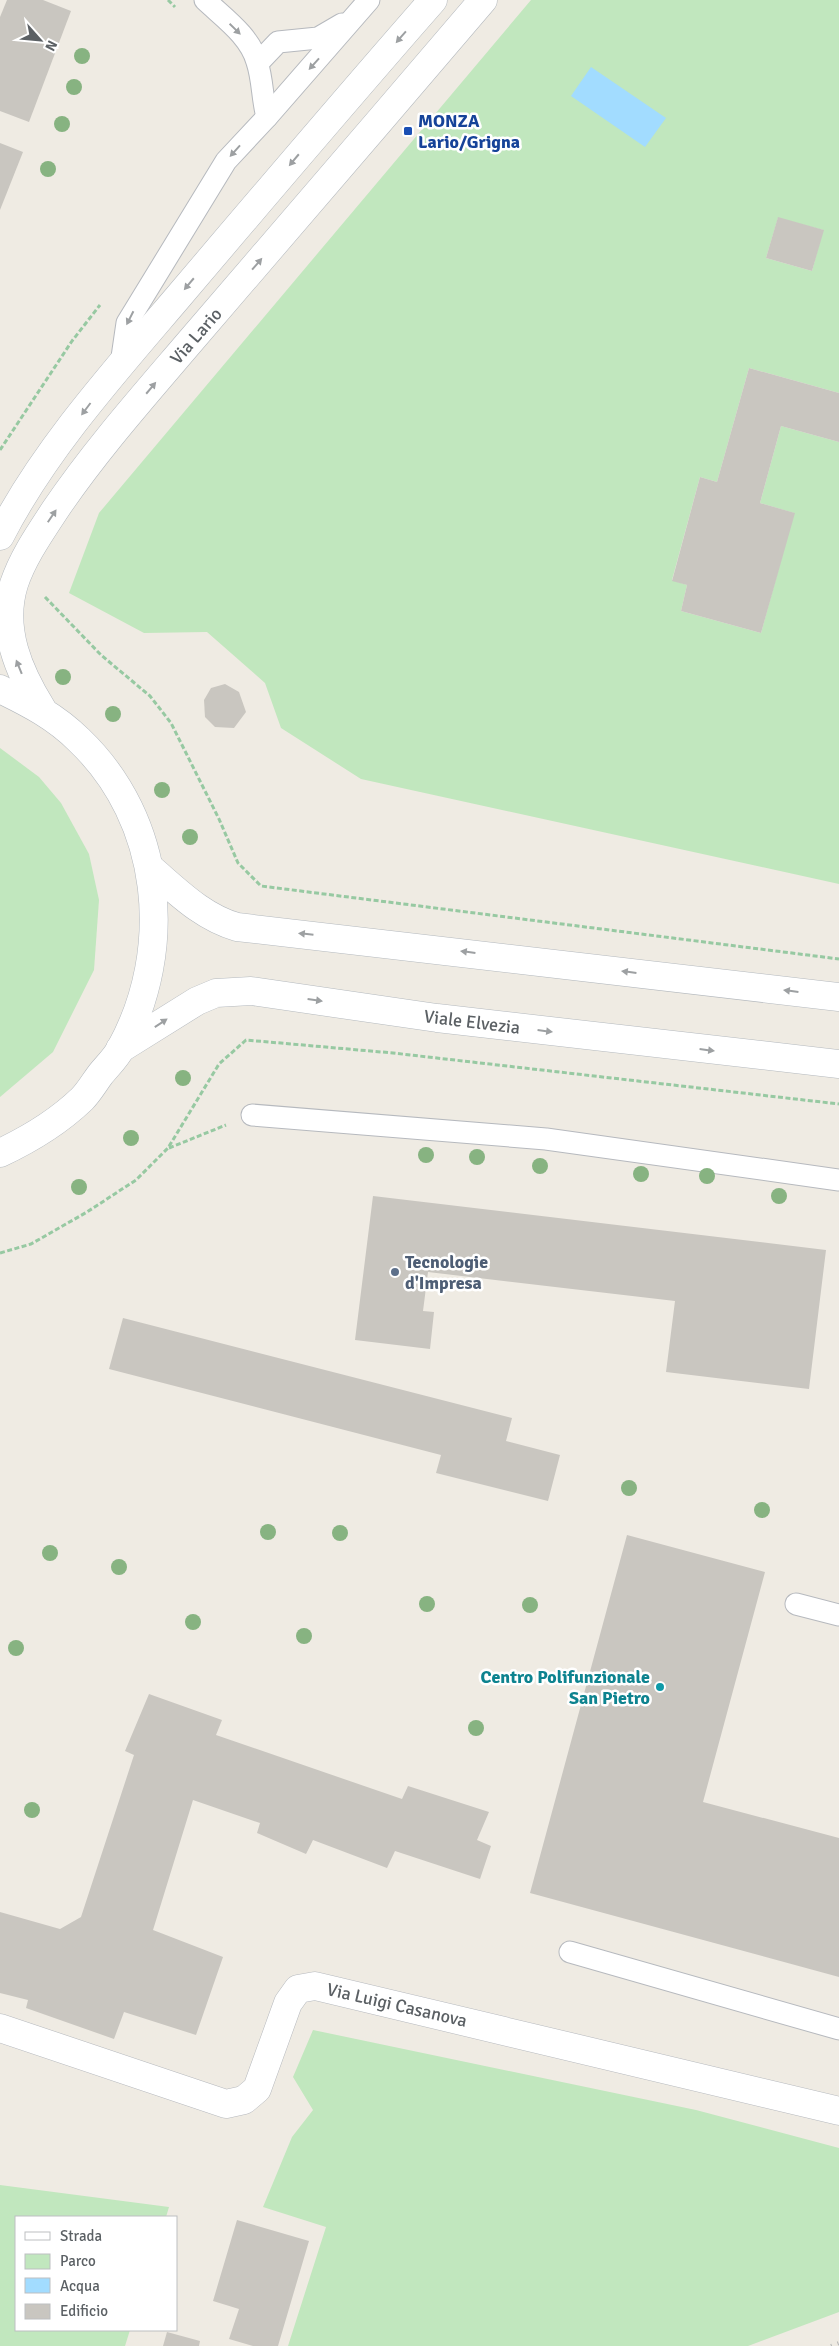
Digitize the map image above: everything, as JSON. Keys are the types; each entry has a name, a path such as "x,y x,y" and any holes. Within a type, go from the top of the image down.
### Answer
{"main road":[{"path":"0,536 29,486 121,364 329,118 433,0"},
{"name":"Via Lario","path":"42,710 17,664 9,622 14,584 27,555 43,528 83,470 158,379 483,0"},
{"path":"0,689 42,710 80,740 112,778 135,822 150,868 155,915 152,962 140,1007 120,1049 82,1099 33,1138 0,1154"},
{"path":"150,868 198,908 217,919 237,926 839,997"},
{"name":"Viale Elvezia","path":"120,1049 197,1001 216,993 251,990 437,1018 768,1058 839,1064"},
{"name":"Via Luigi Casanova","path":"0,2028 226,2104 244,2100 257,2089 288,2003 298,1989 315,1986 839,2110"}],"lane":[{"path":"205,0 248,41 258,63 262,99 267,117"},
{"path":"258,63 278,42 318,38 363,8"},
{"path":"121,364 127,323 226,161 363,8"},
{"path":"252,1115 546,1139 839,1180"},
{"path":"796,1604 839,1615"},
{"path":"570,1952 839,2029"}],"path":[{"path":"168,0 182,14"},
{"path":"0,450 72,341 102,303"},
{"path":"41,595 101,656 150,696 171,723 220,819 238,863 261,886 839,958"},
{"path":"0,1253 31,1244 88,1212 136,1180 168,1148 219,1064 246,1040 393,1053 839,1104"},
{"path":"168,1148 252,1115"}],"green space":[{"path":"531,0 839,0 839,393 749,368 717,482 700,477 672,580 687,585 681,611 761,633 794,513 760,503 781,426 839,442 839,884 361,779 281,728 265,683 207,632 144,633 69,593 99,513","holes":["778,218 823,230 812,271 766,258"]},
{"path":"0,748 39,777 61,803 89,854 99,900 94,970 53,1052 0,1097"},
{"path":"313,2030 696,2110 839,2148 839,2312 748,2346 288,2346 326,2227 263,2207 292,2137 313,2110 293,2077"},
{"path":"0,2185 169,2207 166,2216 15,2216 15,2331 130,2331 125,2346 0,2346"}],"water":[{"path":"591,67 666,118 645,147 571,96"}],"building":[{"path":"7,0 43,0 71,11 29,122 0,111 0,17"},
{"path":"0,143 23,152 0,210"},
{"path":"778,217 824,230 812,271 766,258"},
{"path":"749,368 839,393 839,442 781,426 760,503 795,513 761,633 681,611 687,585 672,581 700,477 717,482"},
{"path":"225,684 239,692 246,712 234,728 215,727 205,717 204,700 211,688"},
{"path":"373,1196 826,1250 809,1389 666,1372 675,1301 428,1272 423,1311 434,1312 430,1349 355,1340"},
{"path":"123,1318 512,1418 506,1441 560,1455 548,1501 436,1473 441,1455 109,1369"},
{"name":"Centro Polifunzionale San Pietro","path":"627,1535 765,1572 703,1802 839,1838 839,1977 530,1893"},
{"path":"149,1694 222,1720 216,1735 402,1799 408,1786 489,1812 477,1840 491,1846 480,1879 395,1851 387,1868 313,1840 306,1854 257,1833 260,1823 193,1800 153,1930 223,1957 196,2035 124,2012 114,2039 26,2008 28,2000 0,1993 0,1912 60,1929 81,1917 134,1755 125,1751"},
{"path":"237,2220 309,2241 278,2346 253,2346 229,2339 239,2309 213,2301"},
{"path":"167,2332 200,2341 199,2346 163,2346"}],"railway":[{"path":"831,2346 839,2343"}],"place":[{"name":"MONZA Lario/Grigna","path":"408,131"},
{"name":"Tecnologie d'Impresa","path":"395,1272"},
{"name":"Centro Polifunzionale San Pietro","path":"660,1687"}]}
